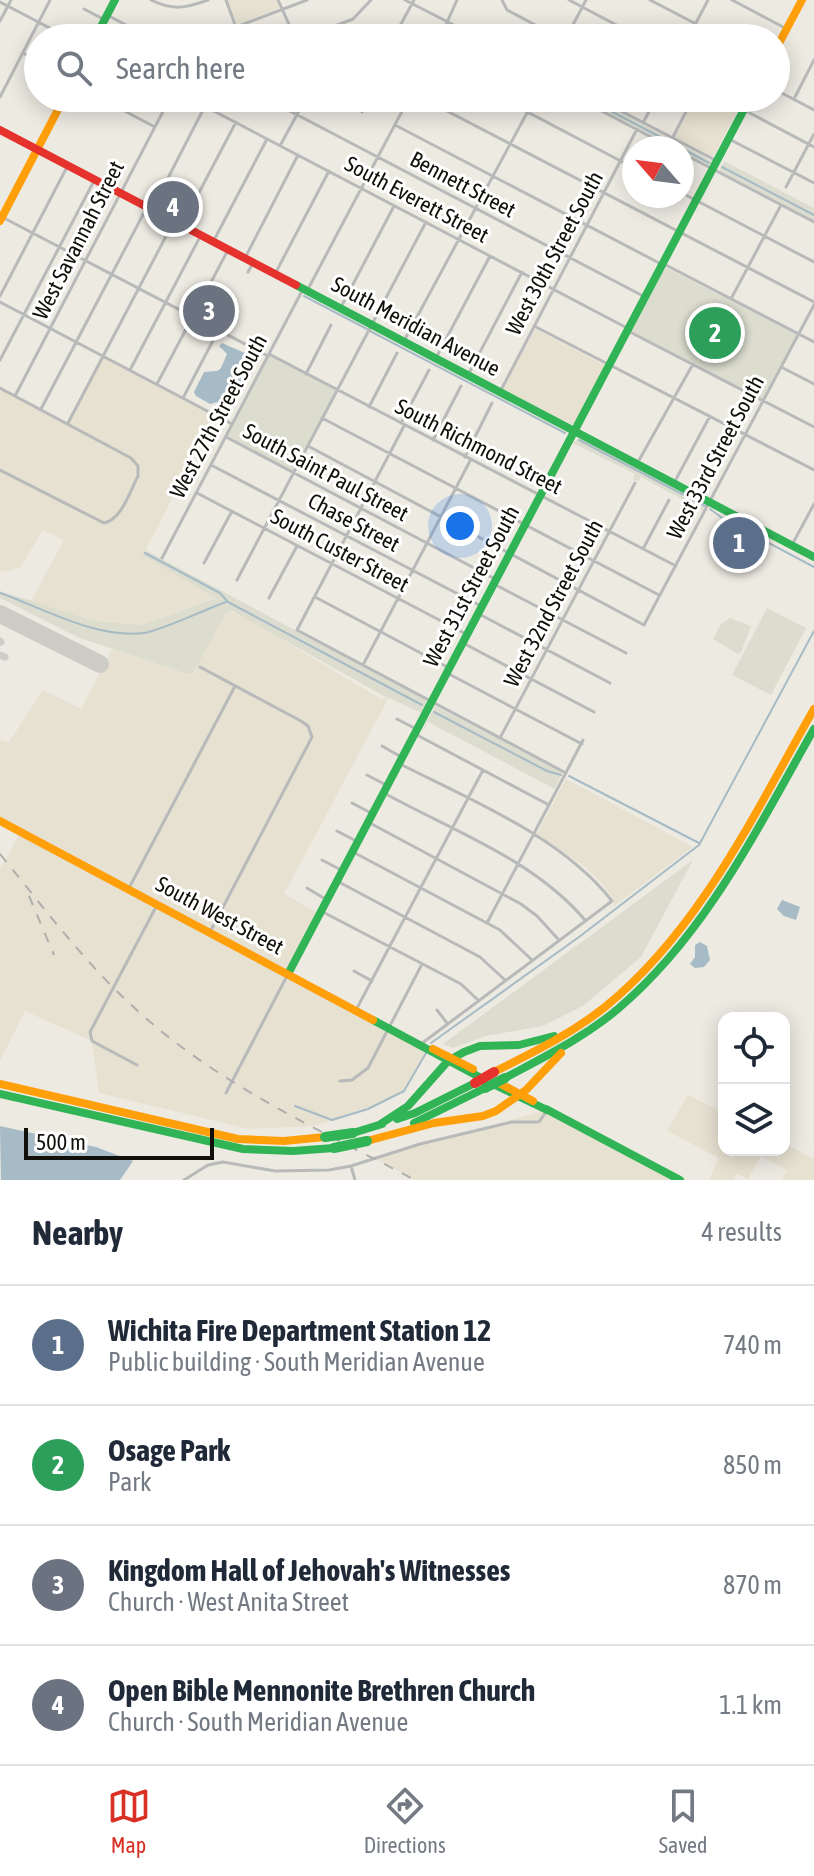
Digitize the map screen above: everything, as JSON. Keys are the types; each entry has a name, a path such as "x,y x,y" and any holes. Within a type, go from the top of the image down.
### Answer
{"main road":[{"path":"102,24 115,0"},
{"path":"790,24 802,0"},
{"path":"1,219 57,112"},
{"name":"West 31st Street South","path":"288,974 743,112"},
{"name":"South Meridian Avenue","path":"0,130 201,235 249,264 305,290 814,557"},
{"path":"500,1075 588,1019 636,979 683,928 814,709"},
{"path":"0,1094 243,1149 283,1151 334,1148 442,1121 483,1116 506,1106 556,1057 607,1018 650,979 693,930 814,729"},
{"name":"South West Street","path":"0,821 680,1180"},
{"path":"383,1136 579,1037 607,1018"},
{"path":"379,1125 414,1101 450,1060 480,1046 519,1045 543,1040 588,1019"},
{"path":"0,1084 238,1139 294,1141 353,1133 415,1113 480,1085"}],"street":[{"path":"0,21 11,0"},
{"path":"39,22 50,0"},
{"path":"151,0 178,9 208,0"},
{"path":"226,0 235,24"},
{"path":"278,0 289,24"},
{"path":"244,24 307,0"},
{"path":"340,24 353,19 371,0"},
{"path":"405,0 452,24"},
{"path":"445,24 457,0"},
{"path":"569,0 614,24"},
{"path":"573,24 586,0"},
{"path":"650,0 696,24 708,0"},
{"path":"732,0 778,24"},
{"path":"502,1 507,10 534,24"},
{"path":"0,2 43,24"},
{"path":"400,24 413,2"},
{"path":"84,9 121,24"},
{"path":"0,97 23,53"},
{"path":"794,99 814,60"},
{"path":"790,97 814,110"},
{"path":"127,112 155,127"},
{"name":"West Savannah Street","path":"15,396 163,112"},
{"path":"41,410 202,112"},
{"name":"South Everett Street","path":"217,112 814,427"},
{"name":"Bennett Street","path":"291,112 646,297"},
{"path":"280,145 299,112"},
{"name":"West 27th Street South","path":"162,558 268,355 402,112"},
{"path":"449,112 814,303"},
{"path":"404,342 528,112 621,161"},
{"path":"604,112 650,136"},
{"path":"622,112 669,136"},
{"path":"643,123 649,112"},
{"path":"674,136 686,112"},
{"path":"748,112 814,147"},
{"path":"68,424 139,289 236,122"},
{"path":"395,125 814,342"},
{"name":"West 30th Street South","path":"499,392 637,129"},
{"path":"786,187 814,134"},
{"path":"213,242 267,139"},
{"path":"729,139 814,183"},
{"path":"694,149 715,166"},
{"path":"249,264 298,155"},
{"path":"694,158 715,166 814,222"},
{"path":"0,299 68,165"},
{"path":"275,275 329,171"},
{"path":"0,360 95,179"},
{"path":"694,199 814,262"},
{"path":"731,299 781,205"},
{"path":"340,309 394,206"},
{"name":"South Richmond Street","path":"1,219 676,566"},
{"path":"237,580 426,222"},
{"path":"130,370 201,235"},
{"path":"157,384 228,250"},
{"path":"436,359 490,256"},
{"path":"468,375 522,272"},
{"name":"South Saint Paul Street","path":"0,299 232,424"},
{"name":"West 33rd Street South","path":"578,591 644,625 814,303"},
{"path":"306,374 331,325"},
{"path":"534,326 814,469"},
{"path":"183,398 218,331"},
{"path":"369,407 397,353"},
{"path":"637,464 693,364"},
{"path":"781,367 814,384"},
{"path":"429,370 376,481 297,630 566,773"},
{"path":"432,440 461,386"},
{"path":"0,388 131,458 137,465 138,476 118,514 109,523 97,522 0,470"},
{"path":"464,457 492,403"},
{"path":"674,483 710,416"},
{"path":"322,418 660,595"},
{"name":"South Saint Paul Street","path":"226,437 626,653"},
{"path":"308,446 578,591"},
{"path":"363,665 470,461"},
{"name":"Chase Street","path":"211,465 413,571 547,650 610,683"},
{"name":"West 32nd Street South","path":"500,738 635,483"},
{"name":"South Custer Street","path":"197,493 398,599 531,679 594,712"},
{"path":"643,549 669,500"},
{"path":"792,545 814,504"},
{"path":"204,563 232,511"},
{"path":"269,598 297,546"},
{"path":"315,597 516,709 583,742 487,923"},
{"path":"200,667 300,721 311,731 310,744 210,932"},
{"path":"128,889 235,686"},
{"path":"397,719 549,805"},
{"path":"382,746 401,761 534,834 575,861 612,901 421,1044"},
{"path":"356,1010 483,770"},
{"path":"367,775 452,829 551,885 585,920"},
{"path":"352,803 436,859 503,893 532,912 558,940"},
{"path":"337,831 355,847 420,888 510,938 532,960"},
{"path":"322,860 343,871"},
{"path":"337,881 482,958 505,980"},
{"path":"307,888 327,900"},
{"path":"137,1065 92,1041 89,1036 157,904"},
{"path":"321,911 463,986 478,1000"},
{"path":"340,1081 348,1082 363,1074 422,964"},
{"path":"354,971 372,981"},
{"name":"West 31st Street South","path":"226,1093 288,974"},
{"path":"437,1010 447,1023"},
{"path":"184,1180 208,1165 223,1162 296,1172 351,1166 420,1144 512,1122 539,1122 547,1110"},
{"path":"351,1166 355,1180"}],"shaded area":[{"path":"227,0 277,0 279,8 238,24"},
{"path":"607,112 619,112 664,136 653,136"},
{"path":"688,112 737,112 713,157 694,147 694,136 676,136"},
{"path":"694,152 714,162 709,165 694,157"},
{"path":"724,161 814,208 814,221 719,171"},
{"path":"665,267 797,335 763,399 631,331"},
{"path":"535,329 606,366 574,424 566,423 503,390"},
{"path":"269,354 337,390 293,473 226,437"},
{"path":"103,356 215,415 143,555 217,597 143,625 95,621 31,601 64,540 43,530 20,568 0,570 0,388 68,424"},
{"path":"580,438 705,503 704,511 641,477 638,481 633,480 635,474 573,443"},
{"path":"145,550 428,703 422,713 382,695 232,611 227,611 193,673 187,674 77,637 0,598 0,591 95,621 142,625 216,598 142,555"},
{"path":"767,608 806,628 771,695 732,675"},
{"path":"227,610 251,621 381,699 389,697 284,894 317,913 288,973 428,1047 404,1091 368,1109 313,1126 249,1129 99,1093 92,1041 25,1011 0,1061 0,870 20,832 0,821 0,740 9,742 43,690 81,709 112,649 187,674"},
{"path":"730,618 751,626 738,654 713,639 721,624"},
{"path":"435,706 562,772 555,789 428,722 420,735"},
{"path":"566,779 693,847 614,906 603,885 585,867 537,834"},
{"path":"693,860 641,957 583,1006 543,1026 486,1036 453,1048 443,1044"},
{"path":"688,1095 718,1110 718,1156 761,1156 748,1179 737,1174 733,1180 709,1180 719,1158 667,1131"},
{"path":"547,1110 680,1180 415,1180 372,1157"},
{"path":"790,1146 814,1159 814,1180 782,1180 787,1170 761,1156 790,1156"}],"water":[{"path":"222,343 254,357 256,364 240,395 225,394 218,402 210,404 194,392 204,372 221,368 227,354 219,346"},
{"path":"782,900 800,907 796,920 784,916 777,909"},
{"path":"700,942 707,946 710,960 704,967 695,968 690,964 695,957 695,945"},
{"path":"0,1126 96,1147 133,1161 120,1180 1,1180"}],"waterway":[{"path":"613,112 658,136"},
{"path":"694,155 709,163"},
{"path":"722,167 814,215"},
{"path":"304,296 367,329"},
{"path":"370,331 565,433"},
{"path":"579,440 705,506"},
{"path":"710,509 725,520"},
{"path":"737,526 814,567"},
{"path":"145,553 220,593 228,602 422,705"},
{"path":"0,593 70,621 126,634 152,631 226,602"},
{"path":"431,1043 579,937 699,845 814,631"},
{"path":"434,712 547,771 561,775"},
{"path":"569,776 699,843"},
{"path":"295,1106 332,1120 368,1109 404,1091 426,1053"}],"taxiway":[{"path":"0,655 5,657"}],"runway":[{"path":"0,614 100,664"}],"railway":[{"path":"0,854 102,976 171,1039 272,1105 415,1180"},
{"path":"29,896 54,955"}],"traffic: fast":[{"path":"102,24 115,0"},
{"path":"288,974 743,112"},
{"path":"296,285 814,557"},
{"path":"505,1078 564,1046 606,1018 679,947 705,913 751,841 814,729"},
{"path":"373,1020 483,1079"},
{"path":"379,1125 408,1106 448,1061 464,1052 480,1046 519,1045 554,1036"},
{"path":"485,1088 505,1078"},
{"path":"397,1119 475,1083"},
{"path":"493,1084 547,1110"},
{"path":"414,1123 485,1088"},
{"path":"0,1094 243,1149 293,1151 334,1148"},
{"path":"546,1109 680,1180"},
{"path":"353,1133 382,1124"},
{"path":"325,1137 353,1133"},
{"path":"334,1148 367,1141"}],"traffic: slow":[{"path":"789,24 802,0"},
{"path":"0,221 57,112"},
{"path":"494,1072 592,1017 639,976 669,943 723,868 814,709"},
{"path":"0,821 373,1020"},
{"path":"433,1049 473,1069"},
{"path":"367,1141 496,1111 526,1090 561,1053"},
{"path":"497,1082 533,1101"},
{"path":"0,1084 238,1139 284,1141 325,1137"}],"traffic: jam":[{"path":"0,130 296,285"},
{"path":"475,1083 494,1072"}],"place":[{"name":"Open Bible Mennonite Brethren Church","path":"173,207"},
{"name":"Kingdom Hall of Jehovah's Witnesses","path":"209,311"},
{"name":"Osage Park","path":"715,333"},
{"name":"Wichita Fire Department Station 12","path":"739,543"}]}
